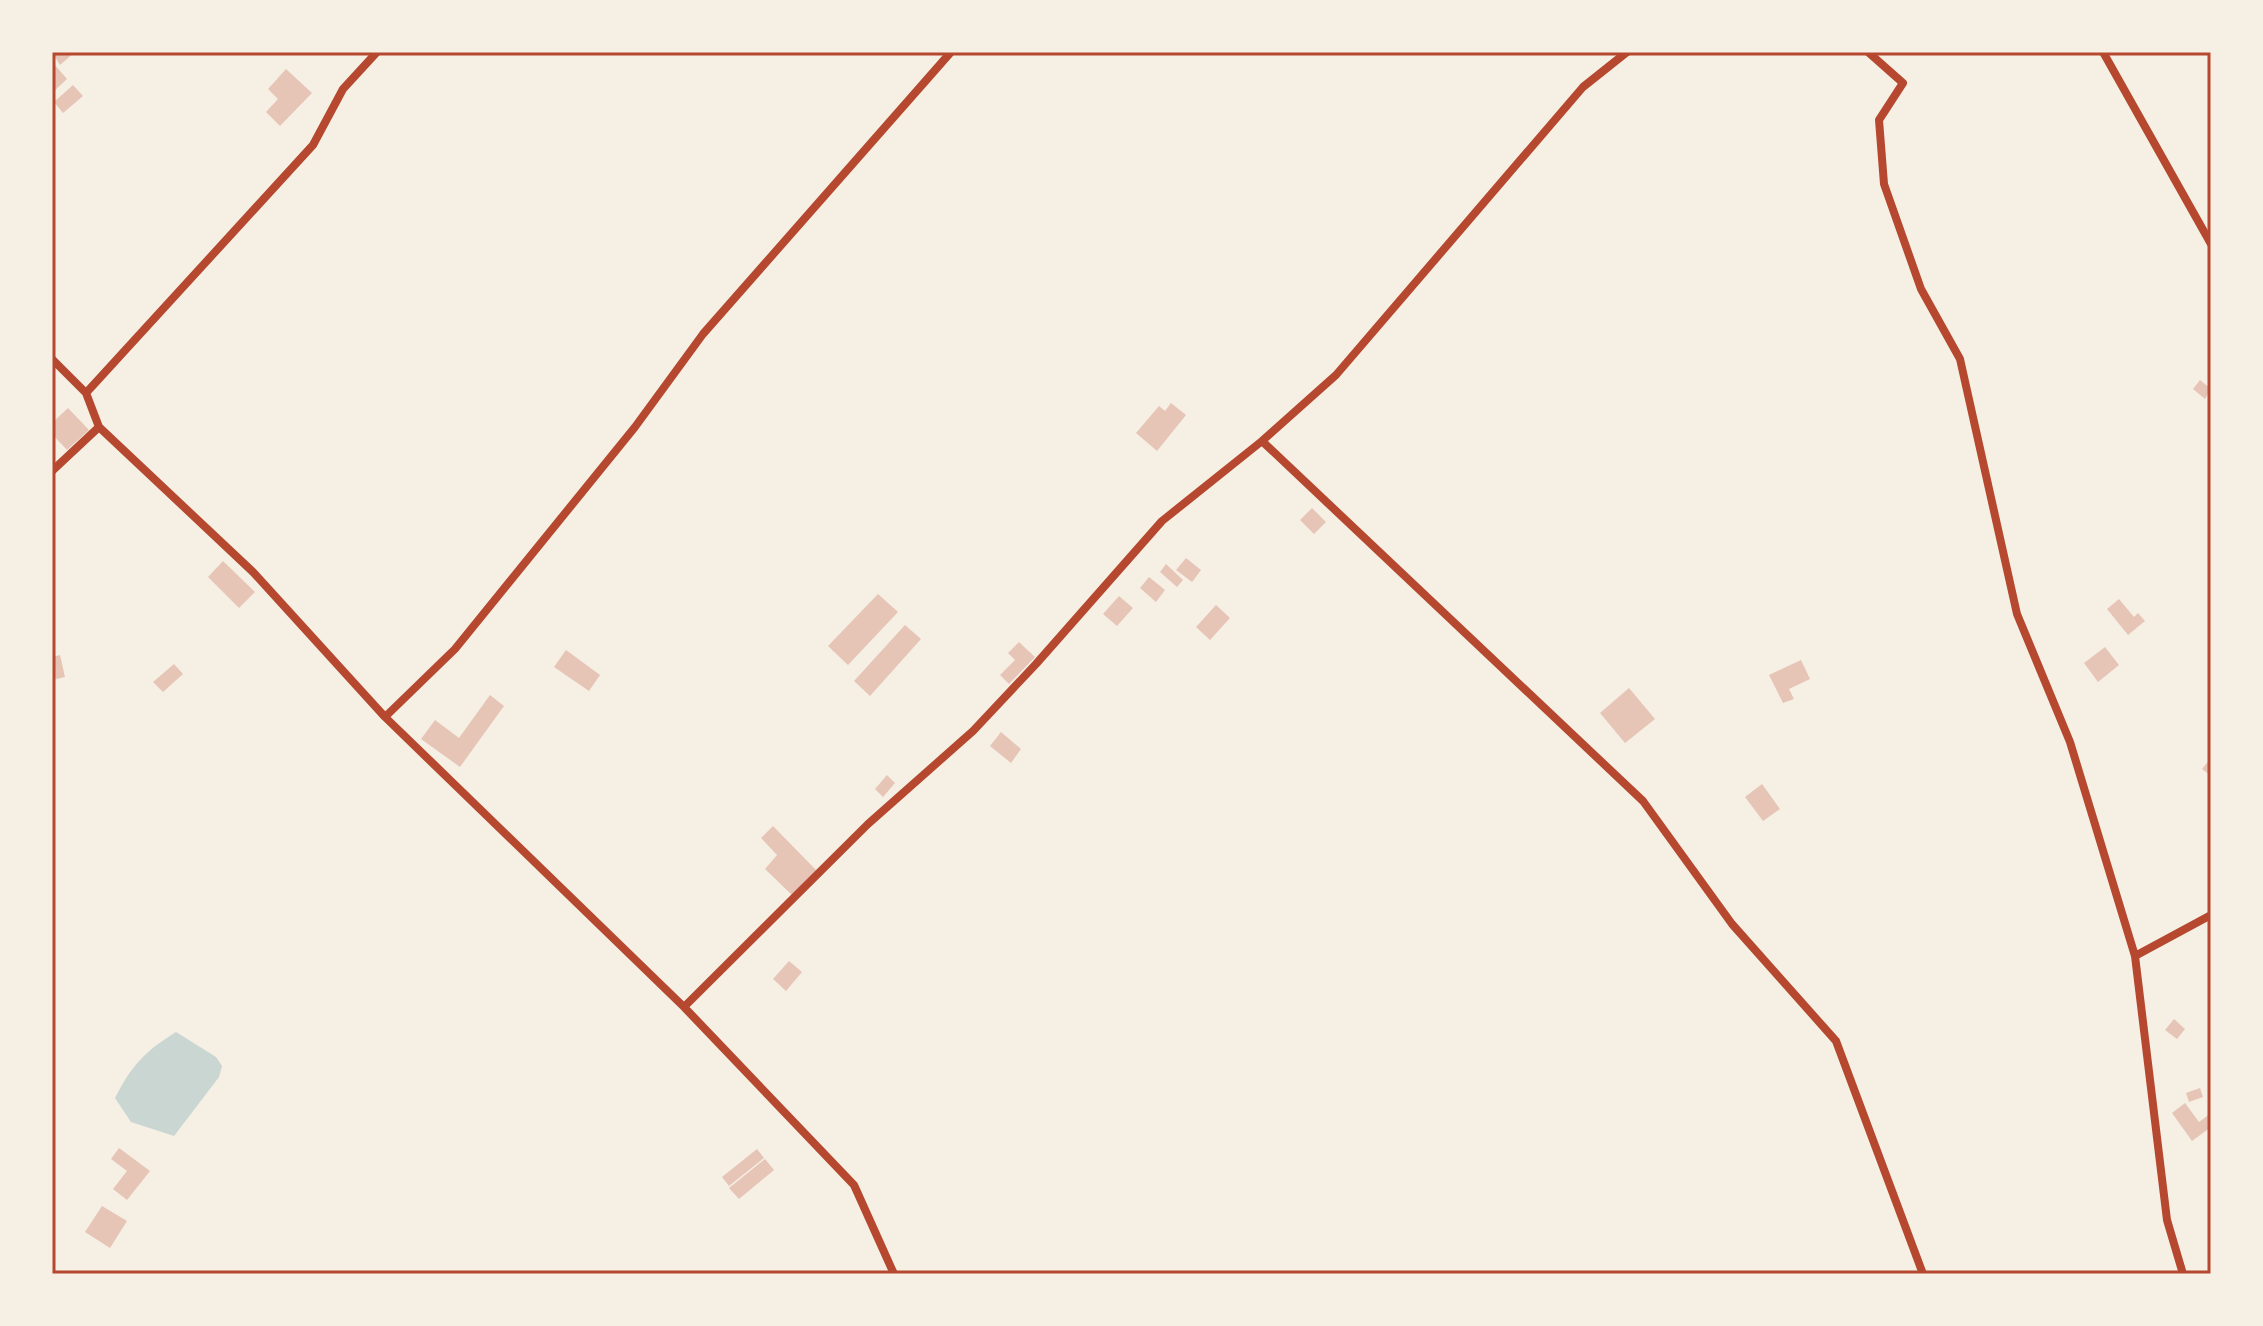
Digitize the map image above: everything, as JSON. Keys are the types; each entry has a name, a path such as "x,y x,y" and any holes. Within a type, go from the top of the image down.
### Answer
{"street":[{"path":"86,393 313,145 343,89 377,52"},
{"path":"385,717 455,649 635,427 703,334 951,52"},
{"path":"684,1007 868,824 973,731 1162,521 1262,441 1336,375 1583,87 1627,52"},
{"path":"1868,52 1903,83 1879,120 1884,184 1921,289 1960,359 2017,614 2070,742 2135,956 2167,1220 2183,1274"},
{"path":"2103,52 2211,244"},
{"path":"52,359 86,393 99,427 253,572 385,717 684,1007 854,1185 894,1274"},
{"path":"52,471 99,427"},
{"path":"1262,441 1643,801 1732,924 1836,1041 1923,1274"},
{"path":"2135,956 2211,915"}],"shaded area":[{"path":"176,1032 216,1057 222,1066 219,1077 174,1136 131,1122 115,1098 140,1060"}],"building":[{"path":"52,52 75,52 60,65"},
{"path":"54,64 67,79 52,93 52,66"},
{"path":"286,69 312,93 280,126 266,112 278,99 268,89"},
{"path":"73,85 83,96 63,113 54,102"},
{"path":"2200,380 2211,389 2205,399 2193,389"},
{"path":"1171,403 1186,415 1157,451 1136,433 1159,406 1165,411"},
{"path":"68,408 89,430 67,450 52,434 52,423"},
{"path":"1312,508 1326,522 1314,534 1300,520"},
{"path":"1186,558 1201,570 1192,582 1176,570"},
{"path":"223,561 255,592 239,608 208,577"},
{"path":"1166,564 1183,580 1177,587 1160,572"},
{"path":"1149,577 1165,590 1156,602 1140,588"},
{"path":"878,594 898,612 848,665 828,646"},
{"path":"1119,596 1133,608 1117,626 1103,614"},
{"path":"2119,599 2134,617 2138,613 2145,621 2128,635 2107,609"},
{"path":"1216,605 1230,618 1210,640 1196,627"},
{"path":"905,625 921,639 870,696 854,681"},
{"path":"1019,642 1035,657 1009,684 1000,675 1015,660 1008,653"},
{"path":"2105,647 2119,665 2098,682 2084,663"},
{"path":"566,650 600,675 589,691 554,667"},
{"path":"60,655 65,677 52,680 52,657"},
{"path":"1801,660 1810,679 1789,689 1794,699 1783,703 1769,675"},
{"path":"174,664 183,674 163,692 153,682"},
{"path":"1629,688 1655,719 1625,743 1600,713"},
{"path":"490,695 504,706 460,767 421,739 435,720 459,738"},
{"path":"1001,732 1021,749 1011,763 990,746"},
{"path":"2211,758 2211,776 2202,769"},
{"path":"887,775 895,783 883,797 875,789"},
{"path":"1762,784 1780,809 1763,821 1745,797"},
{"path":"773,826 817,871 793,896 765,869 777,855 761,838"},
{"path":"789,961 802,972 786,991 773,979"},
{"path":"2174,1019 2185,1029 2177,1039 2165,1030"},
{"path":"2200,1088 2203,1097 2189,1102 2186,1093"},
{"path":"2185,1103 2199,1122 2211,1113 2211,1127 2192,1141 2172,1113"},
{"path":"119,1148 150,1171 127,1200 113,1189 127,1171 111,1159"},
{"path":"757,1149 764,1158 729,1186 722,1177"},
{"path":"765,1159 774,1170 739,1199 729,1188"},
{"path":"102,1206 127,1221 110,1248 85,1232"}]}
